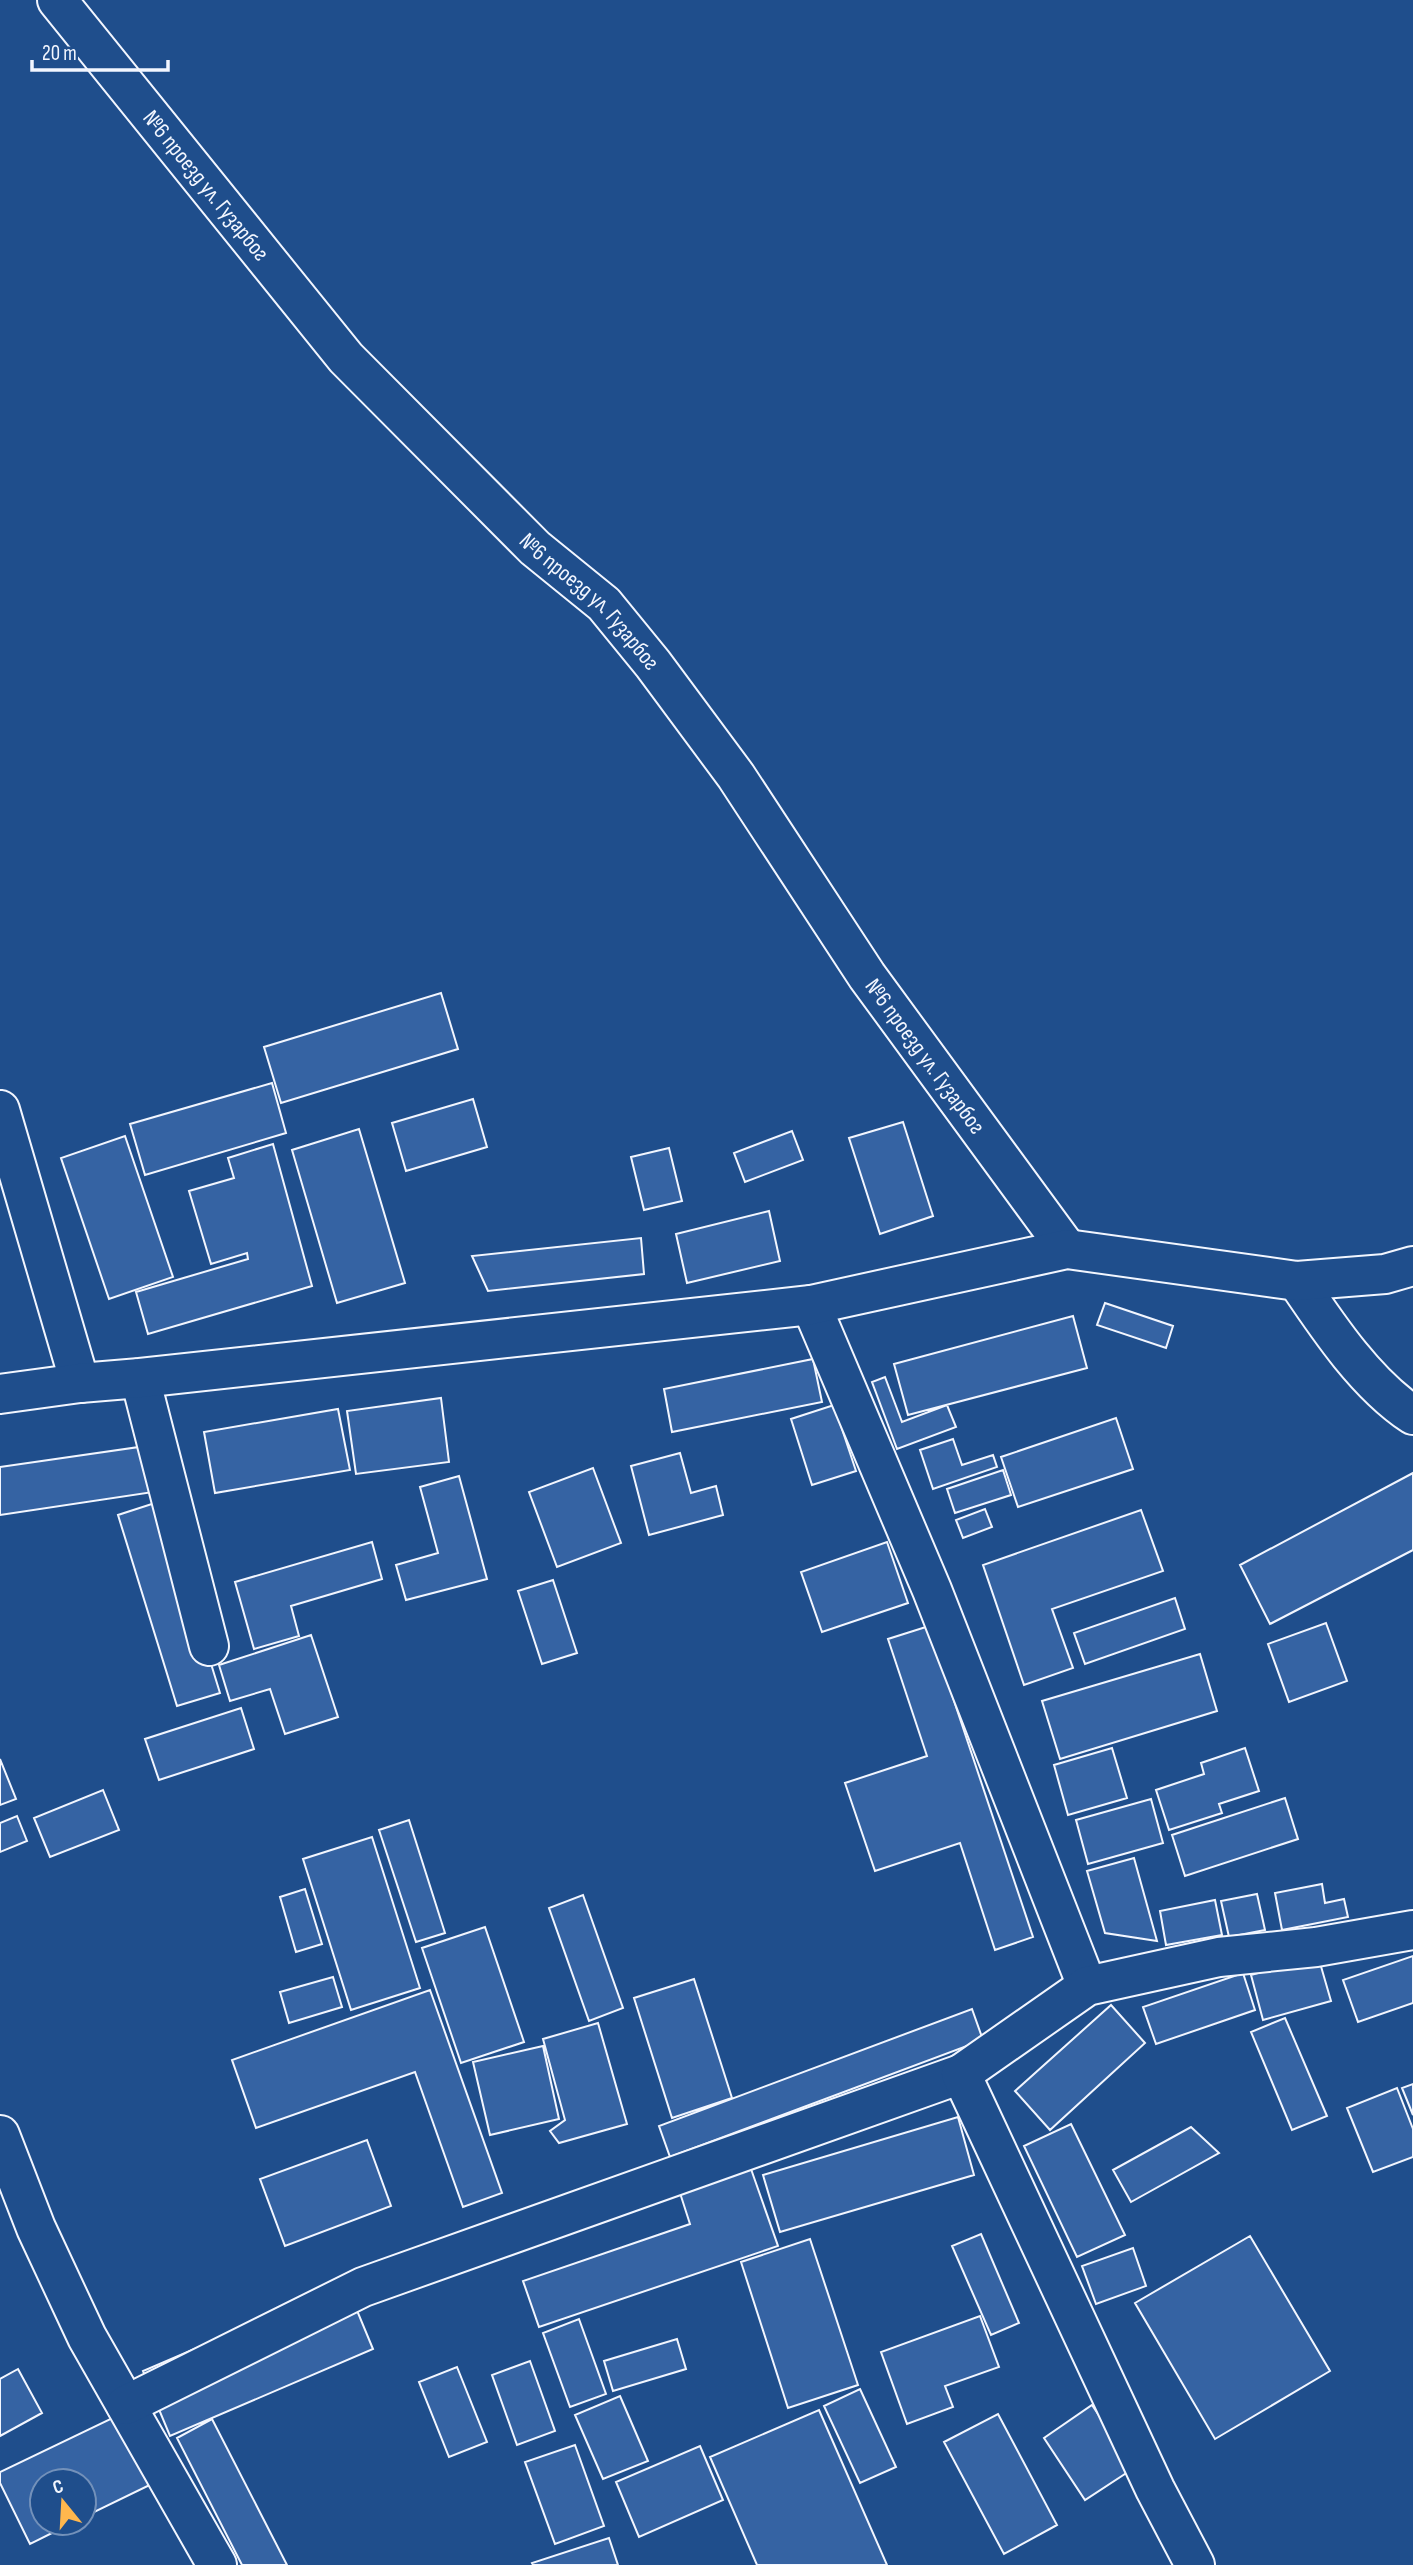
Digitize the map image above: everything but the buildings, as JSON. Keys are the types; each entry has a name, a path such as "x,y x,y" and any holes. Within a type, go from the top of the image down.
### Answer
{"street":[{"name":"№6 проезд ул. Гузарбог","path":"57,0 345,358 535,548 604,604 653,664 736,776 867,976 1067,1249"},
{"path":"0,1110 80,1383"},
{"path":"0,1394 80,1383 811,1305 1067,1249 1297,1281 1385,1274 1413,1266"},
{"path":"1297,1281 1341,1346 1401,1407 1413,1415"},
{"path":"811,1305 932,1590 1087,1986"},
{"path":"140,1378 209,1646"},
{"path":"126,2404 363,2287 961,2074 1087,1986 1219,1957 1316,1947 1413,1930"},
{"path":"961,2074 1155,2489 1195,2565"},
{"path":"0,2135 47,2252 87,2337 217,2565"}]}
